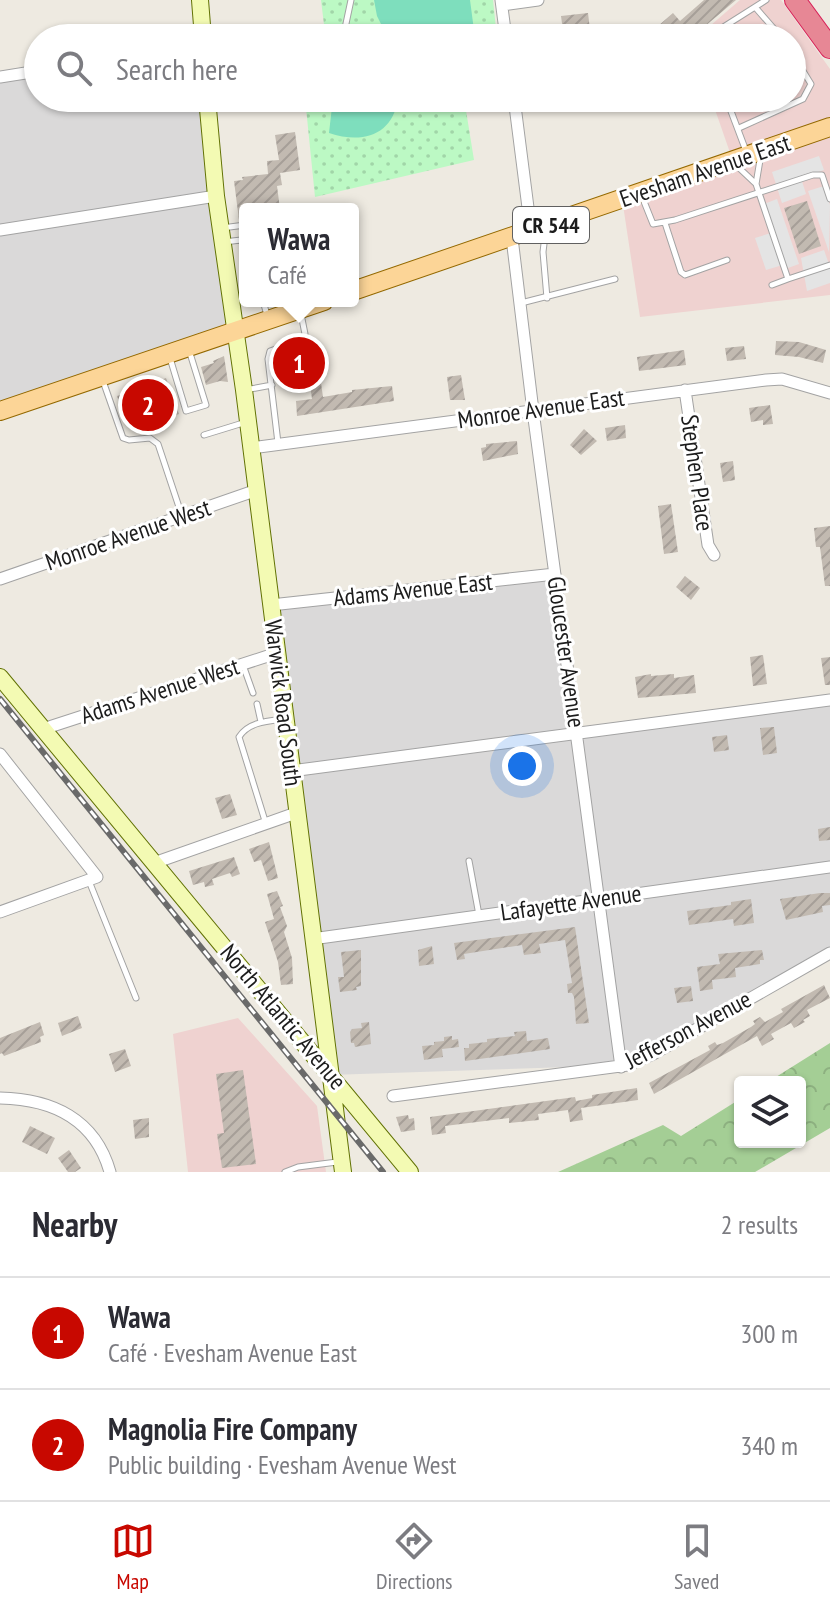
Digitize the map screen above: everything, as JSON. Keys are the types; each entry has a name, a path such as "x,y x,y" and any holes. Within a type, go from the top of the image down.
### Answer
{"highway":[{"path":"795,0 826,33"}],"main road":[{"name":"Evesham Avenue East","path":"359,289 830,127"},
{"path":"0,411 306,307"}],"street":[{"path":"200,0 202,24"},
{"path":"504,24 502,2 538,0"},
{"path":"0,77 24,73"},
{"name":"Warwick Road South","path":"208,112 216,196 244,390 343,1167"},
{"path":"517,112 538,229"},
{"path":"0,230 216,196"},
{"name":"Gloucester Avenue","path":"512,238 621,1067"},
{"name":"Monroe Avenue East","path":"251,448 782,379 830,393"},
{"name":"Stephen Place","path":"685,390 708,545 714,555"},
{"name":"Monroe Avenue West","path":"0,579 257,490"},
{"name":"Adams Avenue East","path":"271,605 555,574"},
{"name":"Adams Avenue West","path":"43,729 277,653"},
{"name":"North Atlantic Avenue","path":"0,677 410,1172"},
{"path":"291,771 830,700"},
{"path":"0,754 93,878 0,912"},
{"path":"154,863 296,813"},
{"name":"Lafayette Avenue","path":"312,939 830,867"},
{"name":"Jefferson Avenue","path":"393,1096 621,1067 653,1054 830,953"},
{"path":"0,1098 45,1103 70,1115 104,1151 110,1172"}],"lane":[{"path":"346,24 351,0"},
{"path":"728,24 766,0"},
{"path":"755,7 770,24"},
{"path":"806,76 811,84 806,93"},
{"path":"732,112 788,279"},
{"path":"739,128 774,112"},
{"path":"747,156 756,184"},
{"path":"641,193 653,224 665,223 813,175 830,175"},
{"path":"822,175 830,199"},
{"path":"665,223 681,272 685,275 727,260"},
{"path":"222,235 239,228"},
{"path":"538,229 547,298"},
{"path":"222,235 239,239"},
{"path":"772,285 830,265"},
{"path":"520,304 615,279"},
{"path":"265,307 269,320"},
{"path":"278,444 268,359 270,351 301,340 305,334 300,309"},
{"path":"169,353 186,411 206,405 188,347"},
{"path":"102,376 123,438 150,438 158,444 182,516"},
{"path":"244,390 272,385"},
{"path":"204,435 248,422"},
{"path":"243,664 253,693"},
{"path":"257,704 261,722"},
{"path":"266,824 239,737 243,730 261,722 285,718"},
{"path":"469,861 479,916"},
{"path":"93,878 136,998"},
{"path":"285,1172 298,1167 343,1167"}],"shaded area":[{"path":"740,0 781,0 798,24 712,24"},
{"path":"806,35 830,69 830,295 640,317 623,205 735,167 716,112 806,112"},
{"path":"24,73 24,112 211,112 235,331 0,411 0,77"},
{"path":"819,156 824,170 801,178 806,194 782,203 772,172"},
{"path":"824,186 830,205 829,252 808,191"},
{"path":"777,199 799,264 766,270 755,238 774,232 764,204"},
{"path":"824,250 830,267 830,283 807,291 801,258"},
{"path":"555,574 577,733 830,699 830,955 628,1065 330,1075 271,605"},
{"path":"238,1018 317,1106 326,1172 188,1172 173,1034"}],"green space":[{"path":"321,0 493,0 496,24 324,24"},
{"path":"374,0 470,0 473,24 381,24"},
{"path":"306,112 466,112 474,160 315,197"},
{"path":"331,112 394,112 383,129 374,134 353,138 329,133"},
{"path":"830,1043 830,1128 806,1142 806,1076 778,1076"},
{"path":"734,1103 734,1148 796,1148 755,1172 558,1172 663,1125 681,1136"}],"building":[{"path":"704,0 736,0 708,24 660,24 673,13 680,21"},
{"path":"588,13 589,24 562,24 561,16"},
{"path":"295,132 300,170 280,173 282,185 277,186 279,203 239,203 239,220 234,181 268,174 267,161 279,160 275,135"},
{"path":"807,201 821,246 799,254 784,208"},
{"path":"776,341 799,342 826,350 823,363 775,355"},
{"path":"744,346 746,359 727,361 725,348"},
{"path":"313,348 316,375 286,379 283,352"},
{"path":"684,350 686,365 639,371 637,357"},
{"path":"224,356 228,382 206,385 201,367"},
{"path":"461,375 465,400 450,400 447,377"},
{"path":"166,378 179,414 145,426 143,419 126,421 117,396"},
{"path":"321,383 323,397 392,386 394,401 297,416 296,401 312,399 310,385"},
{"path":"770,405 773,424 763,425 763,420 751,422 749,408"},
{"path":"625,425 626,438 607,441 605,428"},
{"path":"584,429 597,441 581,455 570,445"},
{"path":"517,441 518,454 483,461 481,448 486,444"},
{"path":"733,461 735,480 723,482 720,463"},
{"path":"671,504 678,552 664,554 658,506"},
{"path":"830,526 830,586 825,586 814,528"},
{"path":"685,576 700,588 691,600 676,587"},
{"path":"763,655 767,684 753,686 750,657"},
{"path":"830,657 830,685 825,685 821,658"},
{"path":"674,674 674,678 694,675 696,693 638,698 635,677"},
{"path":"774,727 777,753 763,755 760,728"},
{"path":"727,735 729,750 714,752 712,737"},
{"path":"230,794 237,815 222,819 215,798"},
{"path":"830,827 830,840 819,841 818,829"},
{"path":"269,842 278,878 268,881 261,860 254,862 249,849"},
{"path":"234,857 240,874 232,877 230,873 212,879 214,885 205,887 204,882 193,885 189,871"},
{"path":"277,891 287,926 284,932 292,958 293,984 281,985 278,962 265,922 274,919 267,894"},
{"path":"830,893 830,905 822,906 823,912 786,920 780,899"},
{"path":"751,899 754,923 734,926 733,919 689,925 687,911"},
{"path":"575,927 589,1023 576,1024 574,997 568,993 567,984 572,983 565,940 539,944 541,953 524,955 522,945 464,954 465,959 457,960 454,943"},
{"path":"432,946 434,964 419,966 418,950"},
{"path":"361,950 361,986 356,987 357,990 340,992 338,977 344,977 341,952"},
{"path":"762,950 764,960 760,960 760,964 735,968 736,977 712,980 713,989 700,991 697,967 720,964 718,954"},
{"path":"824,985 830,998 807,1010 810,1016 803,1020 805,1022 794,1028 791,1023 771,1034 774,1039 762,1046 757,1036 654,1094 649,1083 710,1050 708,1046 715,1042 717,1045 723,1043 751,1027 755,1024 753,1021 760,1017 765,1022 783,1012 781,1009"},
{"path":"691,986 693,1001 677,1003 674,988"},
{"path":"78,1016 82,1028 62,1036 58,1023"},
{"path":"40,1022 44,1035 40,1037 41,1042 4,1056 0,1054 0,1038"},
{"path":"369,1022 371,1044 355,1047 351,1043 350,1032 362,1028 361,1023"},
{"path":"526,1031 527,1041 548,1038 550,1049 465,1061 464,1048 469,1048 469,1044 515,1036 514,1032"},
{"path":"452,1036 452,1040 458,1039 459,1047 442,1049 443,1057 424,1060 422,1046 434,1045 434,1042 444,1041 444,1037"},
{"path":"125,1049 131,1066 115,1072 109,1054"},
{"path":"243,1070 256,1164 222,1168 217,1134 224,1133 216,1074"},
{"path":"637,1088 638,1100 581,1108 583,1120 570,1122 568,1110 538,1114 539,1120 509,1123 509,1118 445,1126 446,1133 432,1135 430,1117 575,1097 576,1101 592,1098 592,1095"},
{"path":"408,1115 409,1119 414,1118 415,1130 401,1132 396,1117"},
{"path":"149,1118 149,1137 135,1139 133,1120"},
{"path":"30,1126 55,1138 47,1154 22,1142"},
{"path":"69,1150 81,1168 75,1172 68,1172 58,1158"}],"railway":[{"path":"0,699 383,1172"}],"place":[{"name":"Wawa","path":"299,363"},
{"name":"Magnolia Fire Company","path":"148,405"}]}
